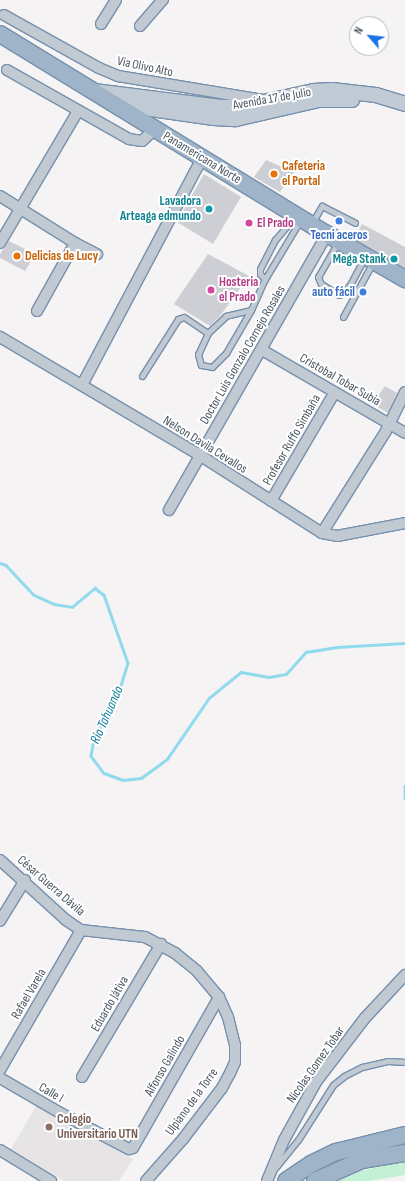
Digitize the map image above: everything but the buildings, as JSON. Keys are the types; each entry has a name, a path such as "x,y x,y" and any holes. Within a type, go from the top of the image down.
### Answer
{"highway":[{"name":"Panamericana Norte","path":"0,34 333,238 405,279"},
{"path":"286,1181 311,1164 336,1152 405,1135"},
{"path":"315,1181 362,1160 405,1153"}],"main road":[{"name":"Avenida 17 de Julio","path":"91,90 221,107 271,107 335,99 383,104 405,113"},
{"name":"Avenida 17 de Julio","path":"113,104 214,118 236,119 313,90 332,90 376,95 405,104"}],"street":[{"path":"101,24 116,0"},
{"path":"140,26 163,0"},
{"name":"Via Olivo Alto","path":"4,15 99,68 118,76 271,107"},
{"path":"7,70 78,111 136,141 142,141 155,129"},
{"path":"0,243 78,111"},
{"path":"82,386 202,158"},
{"path":"0,196 97,254"},
{"name":"Doctor Luis Gonzalo Cornejo Rosales","path":"169,510 262,350 333,238"},
{"path":"37,311 75,242"},
{"name":"Nelson Davila Cevallos","path":"0,337 200,456 322,533 337,536 405,523"},
{"name":"Cristobal Tobar Subia","path":"262,350 405,433"},
{"name":"Profesor Ruffo Simbaña","path":"271,501 335,392"},
{"path":"322,533 390,423 405,392"},
{"name":"César Guerra Dávila","path":"0,860 25,880 66,920 81,930 133,935 161,944 197,971 219,997 233,1029"},
{"path":"0,921 25,880"},
{"name":"Rafael Varela","path":"0,1070 81,930"},
{"name":"Eduardo Játiva","path":"82,1077 161,944"},
{"name":"Nicolas Gomez Tobar","path":"269,1176 284,1140 316,1082 365,1018 405,975"},
{"name":"Alfonso Galindo","path":"133,1148 219,997"},
{"name":"Ulpiano de la Torre","path":"146,1181 222,1088 235,1062 233,1029"},
{"name":"Calle I","path":"0,1078 68,1117 129,1149 133,1148"},
{"path":"0,1150 51,1181"}],"lane":[{"path":"264,279 260,274 260,268 275,240 322,206 355,223"},
{"path":"251,310 226,316 208,332 198,354 201,365 207,368 222,359 251,310 264,279 303,219"},
{"path":"333,238 318,277 321,284 339,295 370,259"},
{"path":"343,317 370,259"},
{"path":"142,376 178,319 184,317 208,332"},
{"path":"269,1176 286,1156 323,1098 338,1080 362,1067 388,1061 405,1062"}],"shaded area":[{"name":"Colegio Universitario UTN","path":"36,1106 133,1159 119,1181 64,1181 11,1149"}],"green space":[{"path":"405,1161 405,1175 370,1181 338,1181 361,1171"}],"waterway":[{"name":"Río Tahuando","path":"0,563 6,565 34,595 54,604 72,607 95,588 104,595 128,663 119,693 94,740 91,756 104,773 123,780 141,778 167,759 209,698 241,672 269,677 286,674 306,652 337,647 405,643"},
{"name":"Río Tahuando","path":"405,786 405,798"}],"place":[{"name":"Cafeteria el Portal","path":"274,174"},
{"name":"Lavadora Arteaga edmundo","path":"209,209"},
{"name":"Tecni aceros","path":"339,221"},
{"name":"El Prado","path":"249,223"},
{"name":"Delicias de Lucy","path":"17,256"},
{"name":"Mega Stank","path":"394,259"},
{"name":"Hosteria el Prado","path":"211,290"},
{"name":"auto fácil","path":"363,292"},
{"name":"Colegio Universitario UTN","path":"49,1127"}]}
